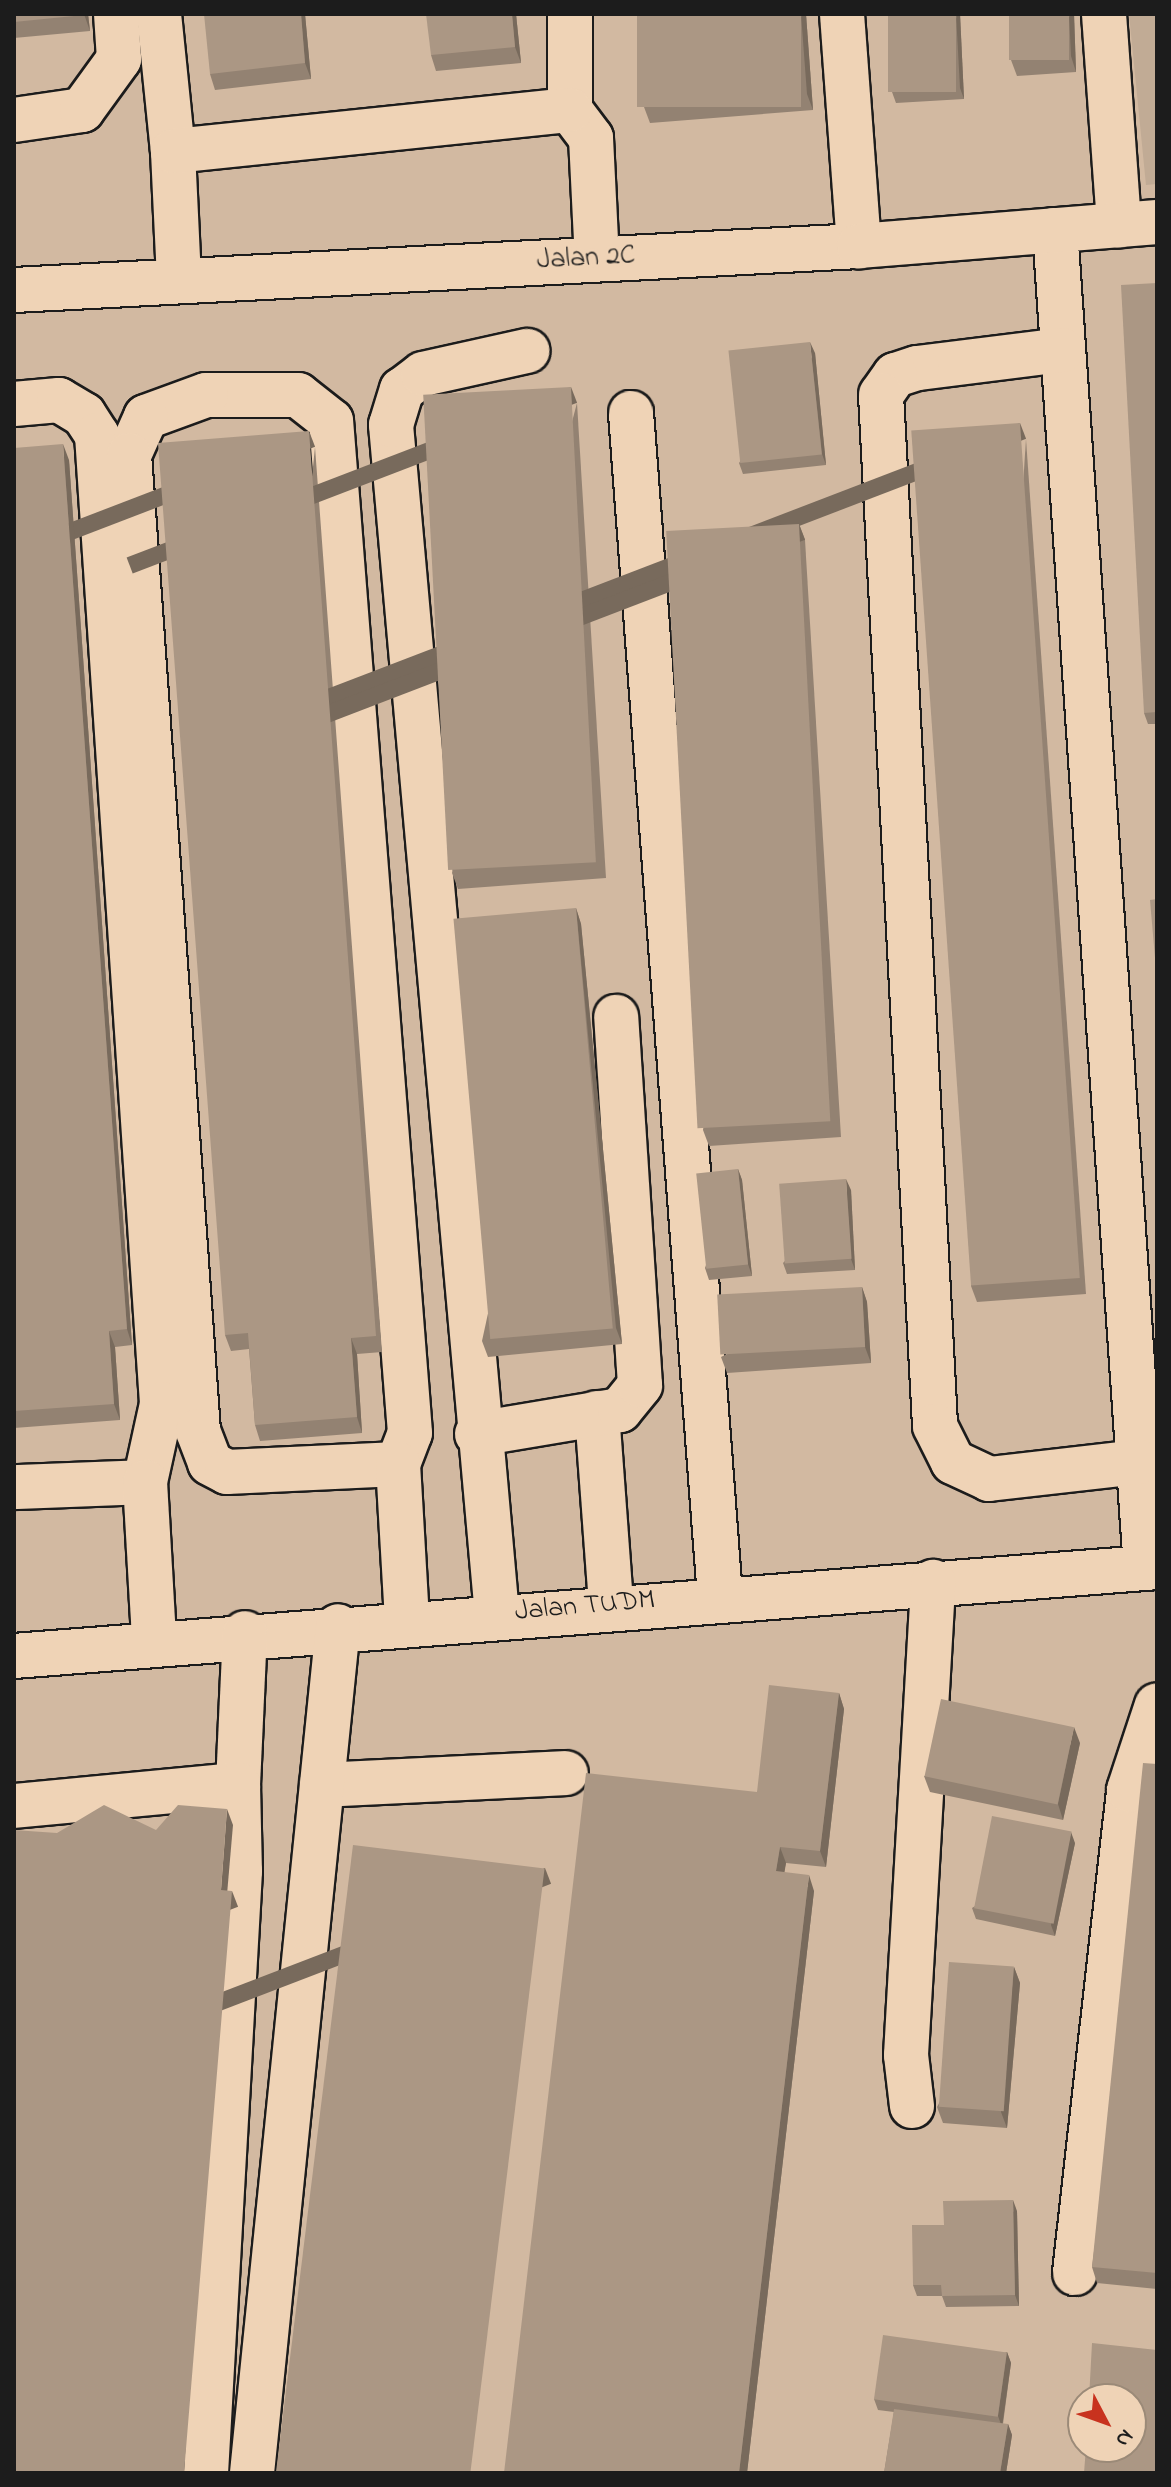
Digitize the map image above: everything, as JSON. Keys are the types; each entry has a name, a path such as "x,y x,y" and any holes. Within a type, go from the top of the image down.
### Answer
{"street":[{"path":"14,120 82,110 119,59 116,14"},
{"path":"159,14 173,151 179,279"},
{"path":"570,14 570,110 591,138 597,259"},
{"path":"842,14 859,246"},
{"path":"1104,14 1138,224"},
{"path":"173,151 570,110"},
{"name":"Jalan 2C","path":"14,290 179,279 859,246 1138,224"},
{"path":"1055,230 1139,1462 1151,1568"},
{"path":"1062,350 917,368 895,375 881,395 935,1426 953,1462 989,1479 1139,1462"},
{"path":"497,1615 477,1434 391,425 402,390 423,374 527,351"},
{"path":"398,1464 227,1472 210,1463 198,1431 129,455 146,417 206,395 298,395 331,421 410,1433 398,1464 407,1621"},
{"path":"14,404 59,400 84,415 97,435 162,1404 145,1482 154,1640"},
{"path":"631,413 720,1596"},
{"path":"477,1434 620,1410 640,1385 616,1017"},
{"path":"597,1413 611,1605"},
{"path":"14,1487 145,1482"},
{"name":"Jalan TUDM","path":"14,1656 154,1640 720,1596 1151,1568"},
{"path":"912,2106 906,2055 933,1582"},
{"path":"252,2473 338,1626"},
{"path":"206,2473 240,1871 238,1785 245,1633"},
{"path":"1075,2273 1129,1790 1157,1705"},
{"path":"322,1785 566,1773"},
{"path":"14,1806 238,1785"}],"shaded area":[{"path":"14,14 1157,14 1157,2473 14,2473"},
{"path":"1129,14 1157,14 1157,184 1146,185"}],"building":[{"path":"14,14 84,14 84,15 14,22"},
{"path":"204,14 301,14 305,63 210,74"},
{"path":"426,14 512,14 515,47 431,55"},
{"path":"637,14 801,14 801,107 637,107"},
{"path":"888,14 956,14 956,92 888,92"},
{"path":"1009,14 1069,14 1069,60 1009,60"},
{"path":"1157,283 1157,712 1144,713 1121,285"},
{"path":"810,342 822,454 740,463 728,351"},
{"path":"571,387 596,862 448,870 423,395"},
{"path":"1020,423 1080,1278 971,1286 911,431"},
{"path":"309,431 376,1336 351,1338 357,1417 255,1425 248,1333 225,1335 158,443"},
{"path":"63,444 127,1329 109,1331 114,1404 14,1411 14,448"},
{"path":"799,524 830,1121 697,1128 666,531"},
{"path":"1157,899 1157,981 1150,900"},
{"path":"576,908 613,1328 490,1339 453,919"},
{"path":"738,1169 748,1264 706,1269 696,1173"},
{"path":"846,1179 852,1259 785,1263 779,1184"},
{"path":"862,1287 865,1347 720,1355 717,1295"},
{"path":"769,1685 839,1693 820,1851 780,1847 776,1871 809,1875 739,2473 504,2473 586,1773 757,1792"},
{"path":"941,1699 1074,1727 1058,1805 925,1776"},
{"path":"1143,1763 1157,1764 1157,2273 1092,2267"},
{"path":"104,1805 156,1830 178,1805 227,1809 221,1890 232,1891 184,2473 14,2473 14,1830 57,1833"},
{"path":"992,1816 1072,1831 1054,1924 974,1908"},
{"path":"353,1845 545,1869 470,2473 276,2473"},
{"path":"949,1962 1014,1967 1004,2111 939,2107"},
{"path":"1013,2200 1015,2295 942,2296 941,2285 913,2285 912,2225 944,2225 943,2201"},
{"path":"883,2335 1007,2352 998,2417 874,2399"},
{"path":"1092,2343 1157,2350 1157,2473 1084,2473 1085,2463 1147,2463 1147,2383 1090,2383"},
{"path":"894,2409 1008,2424 1000,2473 884,2473"}]}
